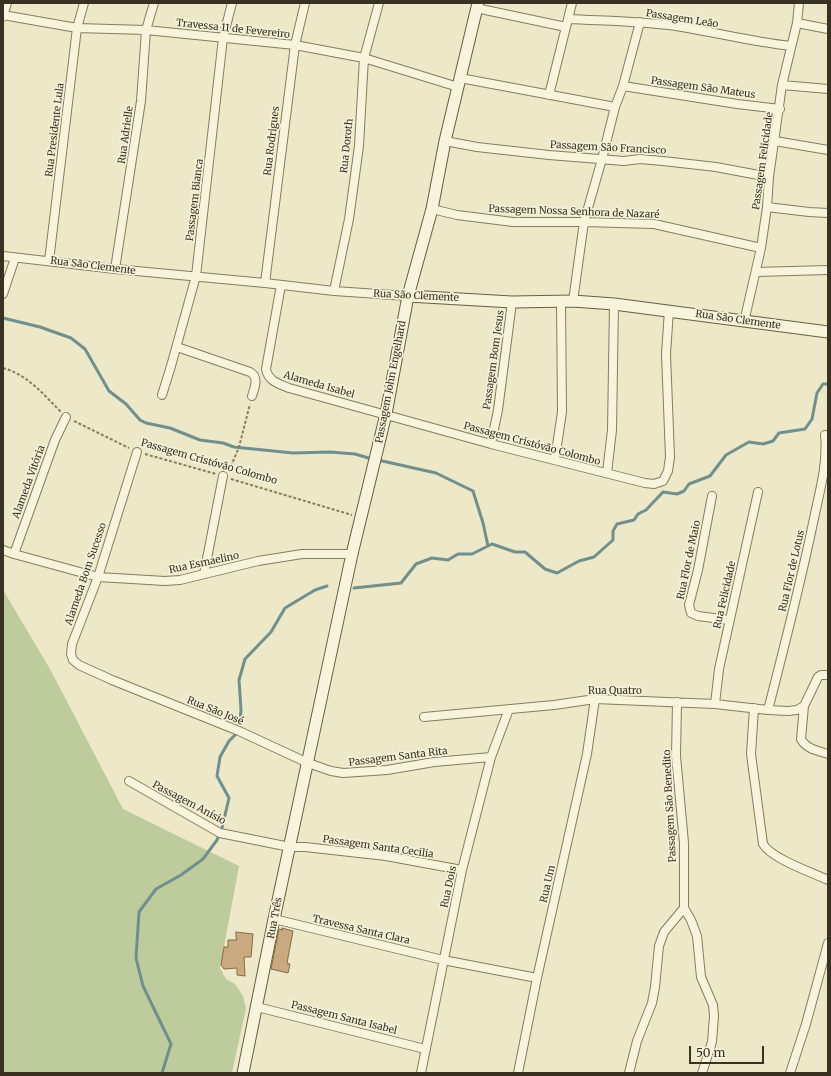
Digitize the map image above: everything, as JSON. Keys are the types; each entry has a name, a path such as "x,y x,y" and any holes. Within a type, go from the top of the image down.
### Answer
{"main road":[{"name":"Passagem John Engelhard","path":"308,763 360,518 386,414 408,296 432,209 445,141 477,6"},
{"name":"Rua São Clemente","path":"408,296 512,302 561,300 614,304 828,332"},
{"name":"Rua Três","path":"243,1073 308,763"}],"street":[{"path":"3,16 7,3"},
{"name":"Rua Presidente Lula","path":"49,261 77,28 84,3"},
{"name":"Rua Adrielle","path":"115,269 141,101 146,30 154,3"},
{"name":"Passagem Bianca","path":"162,395 177,347 196,276 223,38 232,3"},
{"name":"Rua Rodrigues","path":"265,283 295,45 304,3"},
{"name":"Rua Doroth","path":"334,291 349,219 359,146 364,58 379,3"},
{"path":"550,95 572,3"},
{"name":"Passagem Felicidade","path":"744,322 761,248 782,85 797,23 800,3"},
{"path":"477,6 566,27"},
{"name":"Travessa 11 de Fevereiro","path":"3,16 77,28 146,30 295,45 364,58 459,82"},
{"name":"Passagem Leão","path":"569,19 640,22 681,27 758,42 791,46"},
{"path":"573,301 584,222 640,22"},
{"path":"797,23 828,29"},
{"path":"459,82 550,95 615,107"},
{"path":"782,85 828,89"},
{"name":"Passagem São Mateus","path":"623,86 780,109"},
{"name":"Passagem São Francisco","path":"445,141 477,147 602,159 624,161 640,159 663,161 716,167 769,177"},
{"path":"775,141 828,150"},
{"path":"767,206 828,213"},
{"name":"Passagem Nossa Senhora de Nazaré","path":"432,209 457,216 513,222 640,223 660,225 761,248"},
{"name":"Rua São Clemente","path":"3,256 334,291 408,296"},
{"path":"3,294 15,258"},
{"path":"756,272 828,270"},
{"name":"Alameda Isabel","path":"281,285 266,369 267,374 273,382 288,388 386,414"},
{"path":"554,459 562,412 561,300"},
{"name":"Passagem Bom Jesus","path":"491,444 498,410 512,302"},
{"path":"607,473 612,430 614,304"},
{"name":"Passagem Cristóvão Colombo","path":"386,414 491,444 645,483 654,484 663,481 668,471 670,458 666,354 669,310"},
{"path":"177,347 254,374 256,380 252,396"},
{"name":"Alameda Vitória","path":"14,554 55,440 66,417"},
{"name":"Rua Flor de Lotus","path":"768,710 787,638 818,498 826,453 825,435"},
{"name":"Alameda Bom Sucesso","path":"112,680 73,660 71,654 72,644 98,577 137,452"},
{"path":"204,574 225,477"},
{"name":"Rua Felicidade","path":"716,704 719,669 758,492"},
{"name":"Rua Flor de Maio","path":"712,496 689,609 691,613 698,616 729,620"},
{"name":"Rua Esmaelino","path":"3,550 98,577 165,581 180,580 258,561 302,554 352,554"},
{"path":"828,675 821,675 818,677 804,706 801,739 803,743 828,754"},
{"name":"Rua São José","path":"112,680 239,731 308,763"},
{"name":"Rua Quatro","path":"424,718 595,699 716,704 788,711 797,710 804,706"},
{"name":"Rua Um","path":"518,1073 537,978 587,754 595,699"},
{"name":"Passagem São Benedito","path":"677,702 676,756 684,843 684,908 691,920 697,936 701,977 713,1005 714,1016 712,1042 702,1073"},
{"path":"754,708 751,754 763,844 765,848 781,859 828,880"},
{"name":"Rua Dois","path":"421,1073 462,870 491,757 509,709"},
{"name":"Passagem Santa Rita","path":"308,763 331,771 343,773 387,770 434,762 491,757"},
{"name":"Passagem Anísio","path":"129,781 220,833 290,847"},
{"name":"Passagem Santa Cecilia","path":"290,847 305,846 386,856 462,870"},
{"path":"629,1073 637,1041 652,1003 659,946 664,932 684,908"},
{"name":"Travessa Santa Clara","path":"274,920 443,960 537,978"},
{"path":"790,1073 806,1024 828,942"},
{"name":"Passagem Santa Isabel","path":"257,1007 426,1049"}],"path":[{"name":"Passagem Cristóvão Colombo","path":"3,368 18,373 32,382 66,417 137,452 360,518"},
{"path":"225,477 239,447 252,396"}],"green space":[{"path":"3,590 50,669 123,809 239,866 220,968 226,979 235,984 243,996 246,1008 232,1073 3,1073"}],"building":[{"path":"282,928 293,931 287,963 290,964 288,973 271,969 279,929 282,930"},
{"path":"236,932 253,934 251,957 244,957 245,976 237,975 237,968 224,969 221,965 224,947 228,947 228,940 236,940"}],"waterway":[{"path":"3,318 40,327 71,338 85,349 109,391 126,404 140,420 146,423 170,428 200,440 223,443 234,447 293,453 330,452 355,454 372,459"},
{"path":"354,588 401,583 416,564 432,558 448,560 458,554 472,554 492,544 515,552 525,552 545,569 557,573 579,561 594,557 613,540 613,531 617,524 634,520 638,514 646,510 663,492 677,494 684,491 689,484 710,476 726,455 749,442 763,444 773,441 779,433 805,429 812,419 817,393 823,384 828,384"},
{"path":"378,460 436,473 473,491 483,523 488,546"},
{"path":"162,1073 171,1044 143,986 136,958 139,912 156,889 181,875 203,859 217,840 222,828 229,798 217,776 220,757 229,741 239,731 241,710 239,680 245,659 271,632 285,608 315,590 327,586"}]}
